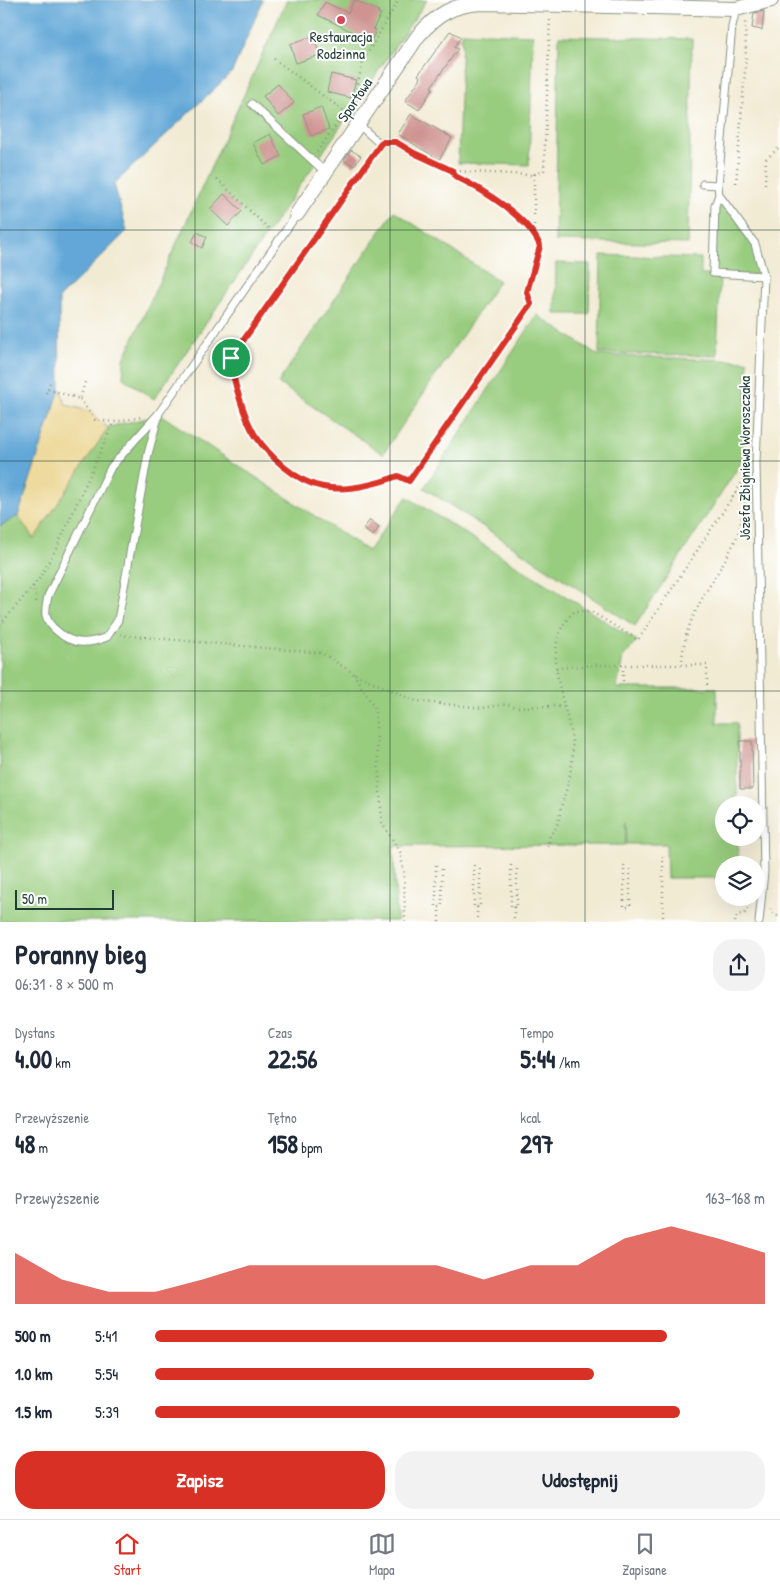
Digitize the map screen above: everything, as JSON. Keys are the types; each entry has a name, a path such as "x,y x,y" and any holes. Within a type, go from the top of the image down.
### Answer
{"street":[{"name":"Sportowa","path":"297,214 418,36 440,14 453,7 483,3 740,11 772,0"}],"lane":[{"path":"740,11 718,185 719,195 715,205 714,273 764,276"},
{"path":"252,104 326,172"},
{"path":"358,124 378,142 396,142 414,153"},
{"path":"703,184 718,185"},
{"name":"Józefa Zbigniewa Woroszczaka","path":"719,195 755,244 764,276 756,462 764,872 760,922"},
{"path":"159,413 148,454 118,620 111,634 95,642 84,643 64,637 51,625 46,615 48,596 111,467 159,413 297,214"}],"path":[{"path":"312,160 354,100 363,61 398,1"},
{"path":"736,183 746,58 740,11"},
{"path":"542,16 559,16"},
{"path":"414,153 453,171 534,174 544,171 550,16"},
{"path":"274,59 345,112"},
{"path":"382,142 231,358 231,372 253,433 270,454 304,481 324,488 343,488 380,482 398,476 409,481 531,304 527,292 540,246 534,236 503,205 455,176 453,171"},
{"path":"765,184 766,159 780,146"},
{"path":"534,174 534,236"},
{"path":"217,179 269,229"},
{"path":"80,399 85,382"},
{"path":"46,393 50,383"},
{"path":"48,388 80,399 94,420 114,422 159,413"},
{"path":"0,625 39,579 57,547 114,422"},
{"path":"548,847 550,835 556,830 572,760 572,740 556,668 556,639 563,624 575,610 590,611 638,640 756,462"},
{"path":"682,665 682,650 686,628 736,540 748,491"},
{"path":"111,634 322,652 353,673 416,701 483,708 507,704 515,707 566,708"},
{"path":"556,668 623,665 707,665 707,686"},
{"path":"623,665 623,686"},
{"path":"353,673 375,709 382,823 400,852 404,872 405,922"},
{"path":"662,922 663,852"},
{"path":"436,865 436,908 439,908"},
{"path":"439,922 439,908 442,908 442,865"},
{"path":"474,865 474,907 477,907"},
{"path":"477,922 477,907 480,907 480,865"},
{"path":"511,865 511,908 514,908"},
{"path":"514,922 514,908 517,908 517,865"},
{"path":"624,865 624,907 630,907 630,865"},
{"path":"734,922 738,915 748,909 749,906"}],"green space":[{"path":"287,0 427,0 154,399 123,378 124,359"},
{"path":"462,32 533,35 529,165 458,163"},
{"path":"559,36 692,39 688,244 555,241"},
{"path":"719,195 755,244 764,276 713,273"},
{"path":"394,211 499,281 383,454 278,383"},
{"path":"601,255 701,258 701,275 720,275 717,356 599,353"},
{"path":"556,263 590,264 589,314 555,314"},
{"path":"537,315 598,355 748,361 743,460 635,626 424,488"},
{"path":"161,415 368,551 407,497 637,641 623,657 617,688 717,688 717,723 737,723 737,796 715,796 715,846 738,846 738,856 715,856 715,878 667,878 666,844 626,844 626,821 625,845 393,846 397,921 0,921 0,526 18,516 34,539 108,427"}],"sand":[{"path":"60,389 66,405 89,411 108,428 34,539 18,516"}],"water":[{"path":"0,0 263,0 232,72 114,184 127,231 59,298 60,389 18,516 0,526"}],"building":[{"path":"354,0 379,11 378,13 381,14 373,29 376,30 371,41 318,15 325,2 348,13"},
{"path":"764,11 762,30 752,28 754,13"},
{"path":"450,31 461,37 454,47 458,49 431,87 433,88 419,110 405,101 421,78 418,75"},
{"path":"313,36 320,55 296,63 290,44"},
{"path":"331,74 356,80 351,98 327,92"},
{"path":"278,84 294,103 278,116 263,96"},
{"path":"321,107 329,129 311,136 303,114"},
{"path":"411,114 452,138 439,160 398,134"},
{"path":"270,134 281,156 264,165 253,143"},
{"path":"351,150 361,156 354,166 344,160"},
{"path":"224,194 242,211 228,226 210,209"},
{"path":"197,232 207,237 202,248 192,242"},
{"path":"370,520 379,527 373,536 363,529"},
{"path":"740,741 752,741 753,789 740,789"}],"place":[{"name":"Restauracja Rodzinna","path":"341,20"}],"route":[{"path":"382,142 396,142 414,153 453,171 455,176 478,188 503,205 534,236 540,246 527,292 531,304 409,481 398,476 380,482 343,488 324,488 304,481 270,454 253,433 231,372 231,358 382,142"}]}
